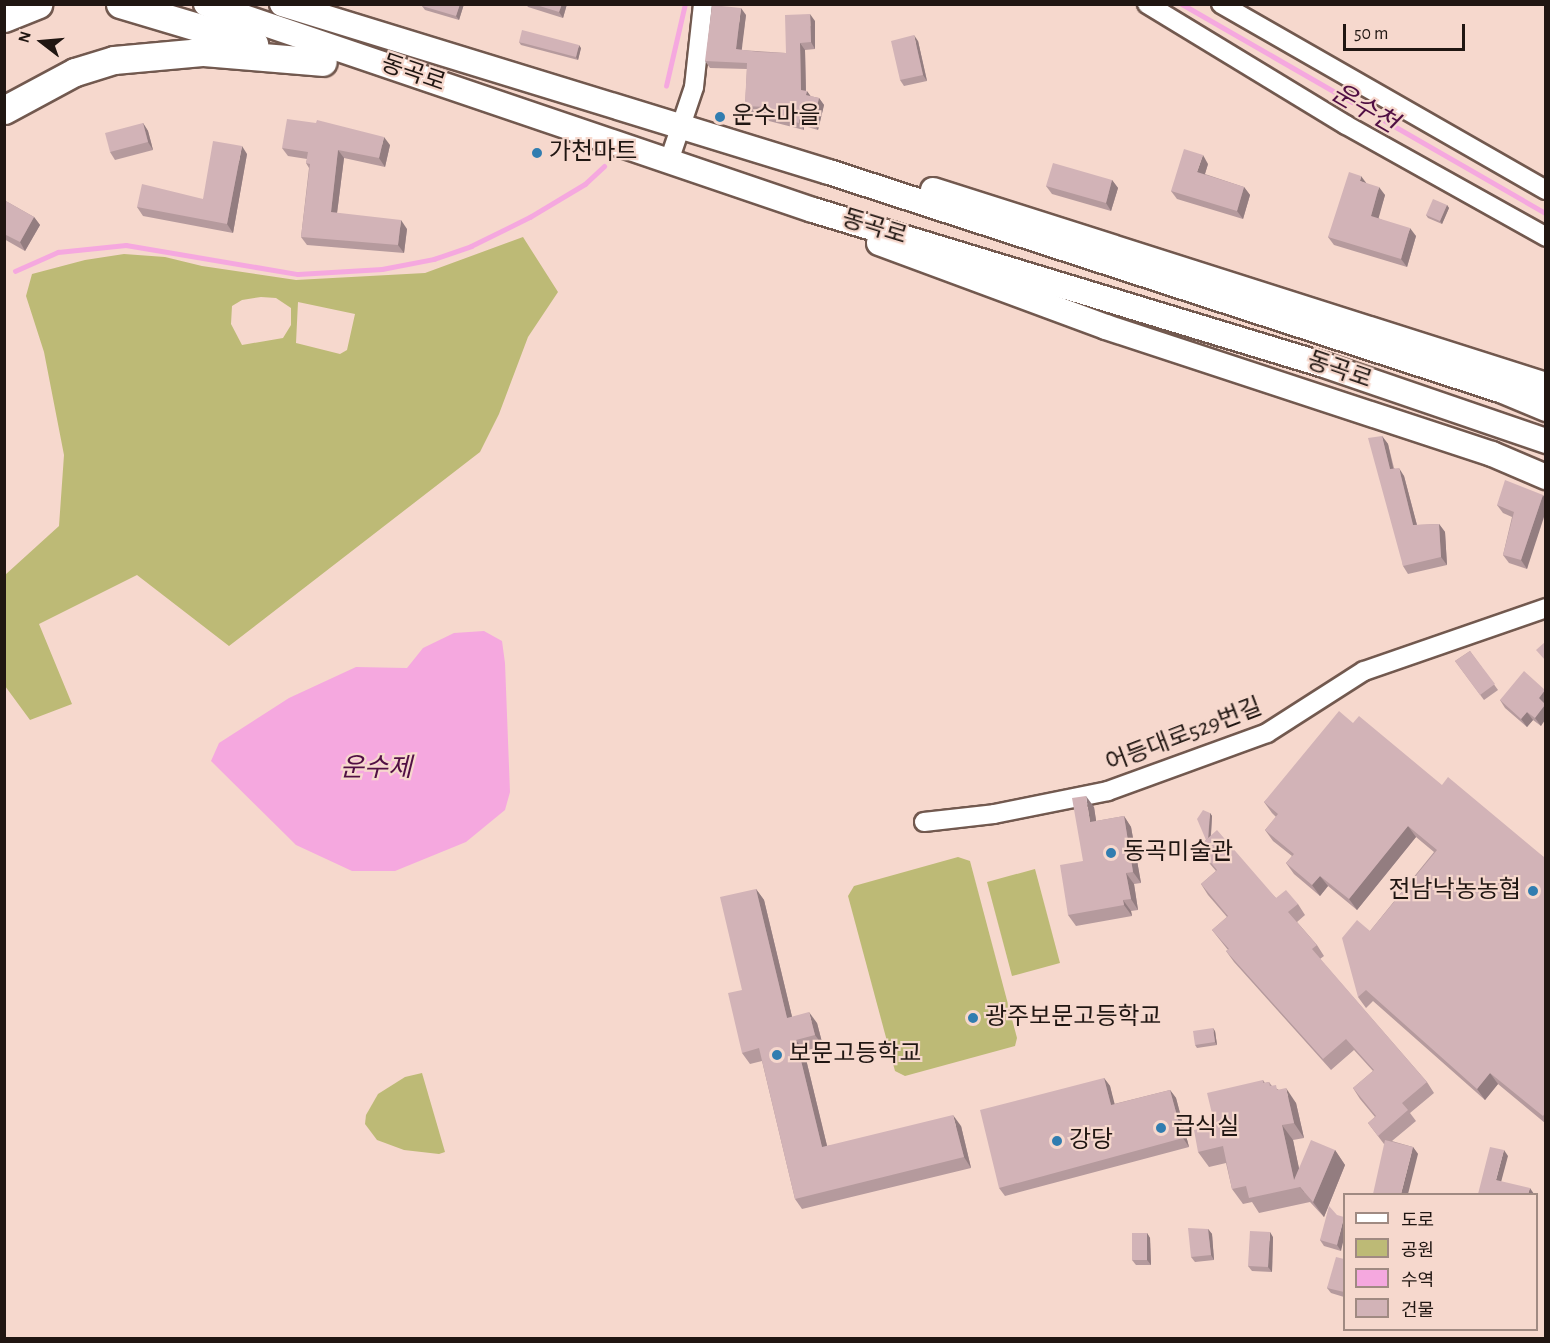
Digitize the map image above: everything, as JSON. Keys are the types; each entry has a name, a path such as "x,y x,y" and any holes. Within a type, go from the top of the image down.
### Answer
{"highway":[{"path":"4,18 38,4"},
{"path":"120,4 191,27 323,62"},
{"path":"4,110 75,72 114,60 202,52 323,62"}],"main road":[{"name":"동곡로","path":"206,4 813,210 1324,365 1545,441"},
{"name":"동곡로","path":"282,4 829,172 1503,391 1545,409"},
{"path":"323,62 465,92"},
{"path":"829,172 924,187 1545,385"},
{"path":"813,210 909,256 1106,327 1492,454 1545,477"}],"street":[{"path":"669,161 694,87 703,4"},
{"path":"1147,4 1346,124 1545,237"},
{"path":"1221,4 1545,190"},
{"name":"어등대로529번길","path":"924,822 994,814 1108,791 1267,733 1364,671 1545,608"}],"green space":[{"path":"523,237 558,292 528,337 499,414 480,452 229,646 137,575 39,624 72,704 30,720 5,686 5,575 59,526 64,455 44,352 26,296 32,274 85,260 124,254 165,257 202,266 296,280 425,273","holes":["261,297 276,298 291,308 291,325 283,338 242,345 231,324 232,306 242,300","298,302 355,314 347,350 340,354 296,343"]},
{"path":"958,857 970,861 1017,1038 1015,1046 905,1076 895,1071 848,896 854,886"},
{"path":"1035,869 1060,963 1012,976 987,882"},
{"path":"422,1073 445,1152 439,1154 404,1150 377,1140 365,1124 366,1115 378,1094 405,1077"}],"water":[{"name":"운수제","path":"484,631 502,641 505,663 510,792 505,810 466,842 395,871 352,871 296,845 211,761 219,743 289,698 356,667 407,668 423,648 454,633"}],"building":[{"path":"422,4 460,4 456,16 422,6"},
{"path":"533,4 562,4 559,12"},
{"path":"712,5 741,8 736,49 759,52 786,53 785,15 810,14 811,42 800,43 801,90 807,91 806,95 819,98 813,123 799,119 799,123 764,114 766,107 745,106 747,63 705,61"},
{"path":"522,30 579,45 576,57 519,42"},
{"path":"914,35 923,75 900,80 891,41"},
{"path":"287,119 316,123 317,120 384,137 379,158 338,150 331,212 401,220 398,245 301,237 310,164 306,163 308,152 282,148"},
{"path":"143,123 148,142 110,152 105,133"},
{"path":"213,141 242,146 227,224 137,207 142,184 203,199"},
{"path":"1184,149 1203,155 1197,172 1244,187 1237,211 1171,191"},
{"path":"1053,163 1112,180 1106,203 1046,186"},
{"path":"1349,172 1361,176 1360,181 1379,187 1371,216 1410,228 1401,259 1328,237"},
{"path":"1433,199 1447,205 1440,221 1426,215"},
{"path":"4,200 34,217 20,242 4,234"},
{"path":"1382,436 1390,469 1399,468 1413,525 1439,524 1441,557 1403,566 1368,438"},
{"path":"1505,480 1543,495 1521,560 1503,555 1514,512 1497,505"},
{"path":"1545,642 1545,660 1536,650"},
{"path":"1470,651 1495,684 1480,695 1455,661"},
{"path":"1524,671 1545,690 1539,698 1545,705 1535,718 1527,712 1521,719 1500,700"},
{"path":"1339,711 1353,723 1359,716 1442,785 1448,777 1545,858 1545,1113 1543,1116 1490,1073 1477,1089 1366,990 1358,997 1342,938 1357,920 1370,931 1437,850 1408,826 1349,899 1320,876 1312,885 1286,863 1294,854 1265,830 1278,814 1264,802"},
{"name":"동곡미술관","path":"1086,796 1090,822 1124,816 1133,872 1126,873 1131,899 1123,900 1124,905 1068,915 1060,865 1083,861 1072,798"},
{"path":"1203,810 1210,813 1206,840 1197,819"},
{"path":"1217,830 1276,898 1286,890 1298,904 1288,912 1317,945 1312,949 1427,1082 1402,1103 1408,1110 1378,1136 1368,1123 1376,1116 1353,1088 1374,1070 1346,1039 1323,1059 1226,951 1229,949 1212,930 1228,916 1201,884 1217,870 1198,847"},
{"name":"보문고등학교","path":"756,889 787,1018 809,1012 815,1035 796,1040 822,1147 953,1115 964,1157 795,1199 759,1048 742,1053 728,993 742,990 720,897"},
{"path":"1213,1028 1215,1042 1195,1045 1193,1031"},
{"name":"강당","path":"1104,1078 1111,1105 1170,1090 1183,1138 999,1188 980,1110"},
{"path":"1263,1080 1263,1083 1269,1082 1270,1086 1276,1085 1277,1090 1286,1088 1294,1123 1282,1125 1294,1180 1311,1140 1335,1150 1313,1202 1300,1187 1249,1198 1246,1186 1232,1189 1223,1146 1198,1152 1194,1130 1215,1126 1207,1093"},
{"path":"1385,1140 1413,1147 1401,1193 1373,1193"},
{"path":"1490,1147 1504,1150 1496,1180 1530,1188 1528,1193 1478,1193"},
{"path":"1329,1206 1337,1215 1343,1217 1337,1245 1320,1240"},
{"path":"1188,1228 1208,1229 1211,1255 1191,1257"},
{"path":"1250,1231 1270,1232 1268,1267 1248,1266"},
{"path":"1132,1233 1147,1233 1147,1260 1132,1260"},
{"path":"1336,1257 1343,1259 1343,1292 1327,1288"}],"waterway":[{"name":"운수천","path":"666,86 685,4"},
{"name":"운수천","path":"1182,4 1546,213"},
{"path":"15,271 58,252 126,245 298,274 382,269 434,259 471,246 530,217 585,184 604,166"}],"place":[{"name":"운수마을","path":"720,117"},
{"name":"가천마트","path":"537,153"},
{"name":"동곡미술관","path":"1111,853"},
{"name":"전남낙농농협","path":"1533,891"},
{"name":"광주보문고등학교","path":"973,1018"},
{"name":"보문고등학교","path":"777,1055"},
{"name":"급식실","path":"1161,1128"},
{"name":"강당","path":"1057,1141"}]}
